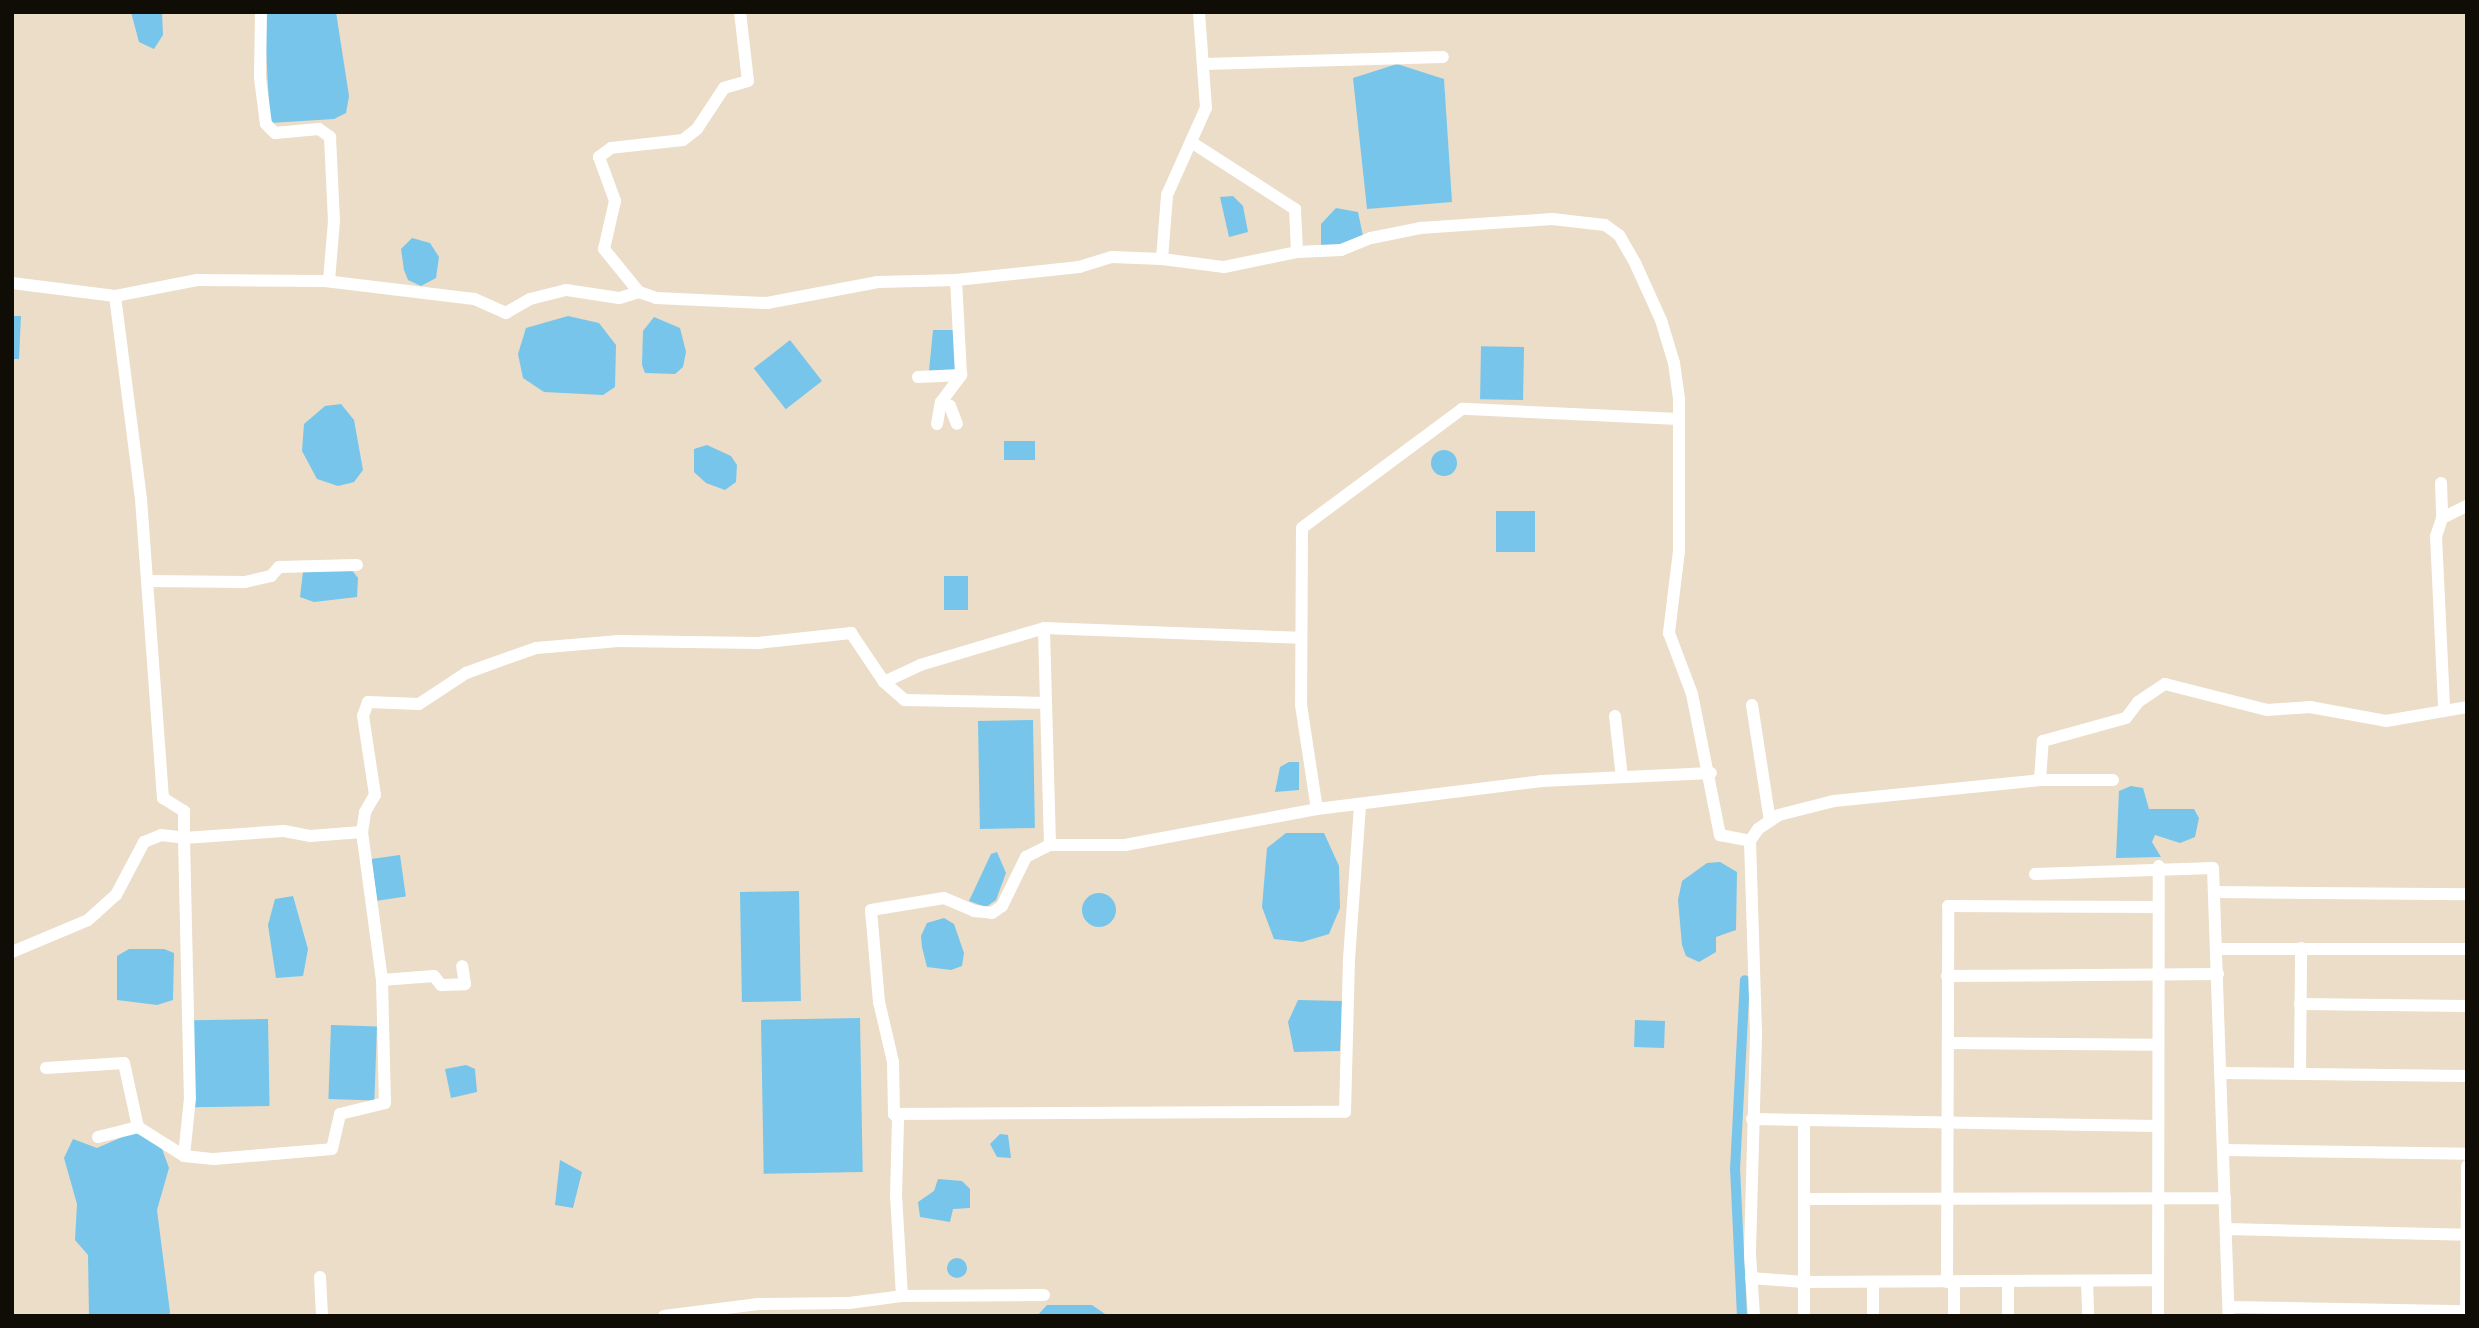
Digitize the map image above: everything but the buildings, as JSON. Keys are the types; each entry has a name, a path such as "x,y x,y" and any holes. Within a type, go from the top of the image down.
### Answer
{"street":[{"path":"261,12 260,78 266,124 275,133 318,129 330,137 334,221 329,281"},
{"path":"740,12 748,81 724,88 697,129 683,140 611,148 599,157 615,201 604,249 639,292 656,298 767,303 878,282 956,280 1079,267 1112,257 1162,259 1224,267 1297,252 1342,250 1371,238 1420,228 1552,219 1605,225 1619,235 1661,320 1674,363 1678,419 1679,551 1669,633 1692,694 1711,773 1720,835 1750,841"},
{"path":"1162,259 1167,195 1206,108 1205,64 1199,12"},
{"path":"1205,64 1443,57"},
{"path":"1191,142 1295,209 1297,252"},
{"path":"12,283 115,296 197,280 329,281 474,299 506,313 530,299 566,290 620,298 639,292"},
{"path":"937,424 941,402 961,374 956,280"},
{"path":"115,296 148,581 163,798 184,811 190,1098 184,1156"},
{"path":"918,377 961,374"},
{"path":"941,402 950,406 957,424"},
{"path":"1317,809 1301,705 1302,528 1461,409 1678,419"},
{"path":"2441,483 2442,518 2436,536 2444,708"},
{"path":"2442,518 2467,506"},
{"path":"148,581 245,582 271,576 279,567 357,565"},
{"path":"884,682 920,665 1044,628 1301,638"},
{"path":"1044,628 1050,845"},
{"path":"46,1068 124,1063 138,1127 184,1156 215,1159 332,1149 340,1114 385,1103 383,980 362,832 365,812 375,795 363,716 368,702 419,704 466,673 536,648 619,641 758,643 851,633 884,682 905,700 1046,703"},
{"path":"2040,780 2043,741 2126,718 2137,702 2165,684 2267,710 2310,707 2386,721 2444,708 2467,707"},
{"path":"1752,705 1770,821"},
{"path":"1615,716 1622,777"},
{"path":"902,1296 895,1196 898,1118 894,1114 893,1062 879,1002 871,910 944,898 974,911 992,913 1002,906 1026,857 1050,845 1125,845 1317,809 1360,806 1542,781 1711,773"},
{"path":"1754,1316 1751,1278 1752,1119 1756,1036 1750,841 1770,821 1835,801 2040,780 2113,780"},
{"path":"894,1114 1345,1112 1348,972 1360,806"},
{"path":"12,951 88,920 116,895 144,842 161,835 184,838 284,831 310,836 362,832"},
{"path":"2035,874 2159,866 2213,868 2229,1311 2466,1314 2467,1166"},
{"path":"2158,1316 2159,866"},
{"path":"2214,892 2467,894"},
{"path":"1954,1316 1950,1282 1948,1201 1948,906 2158,907"},
{"path":"2300,1074 2301,948"},
{"path":"2216,949 2467,949"},
{"path":"383,980 434,976 441,985 465,984 462,966"},
{"path":"1947,976 2218,974"},
{"path":"2301,1004 2467,1006"},
{"path":"1948,1043 2157,1045"},
{"path":"2221,1073 2467,1076"},
{"path":"1752,1119 2157,1125"},
{"path":"1804,1121 1804,1316"},
{"path":"98,1137 138,1127"},
{"path":"2223,1150 2467,1154"},
{"path":"1804,1199 1948,1201 2225,1198"},
{"path":"2226,1229 2466,1235"},
{"path":"320,1277 322,1316"},
{"path":"1751,1278 1804,1282 2158,1280"},
{"path":"2087,1281 2088,1316"},
{"path":"1873,1282 1873,1316"},
{"path":"2008,1282 2008,1316"},
{"path":"664,1316 758,1304 847,1309 902,1296 1044,1295"}],"water":[{"path":"131,12 162,12 163,35 154,49 139,42"},
{"path":"264,12 336,12 349,96 346,113 334,119 270,123"},
{"path":"1397,64 1444,79 1452,202 1367,209 1353,78"},
{"path":"1233,196 1243,206 1248,232 1229,237 1220,197"},
{"path":"1336,208 1358,212 1363,236 1330,249 1321,245 1321,224"},
{"path":"412,238 430,243 439,257 436,278 421,286 408,280 404,270 401,249"},
{"path":"12,316 21,316 19,359 12,359"},
{"path":"568,316 599,323 616,345 615,387 603,395 544,392 523,378 518,354 526,328"},
{"path":"654,317 680,328 686,352 683,367 675,374 645,373 642,365 643,331"},
{"path":"933,330 954,330 957,370 929,371"},
{"path":"790,340 822,381 786,409 754,368"},
{"path":"1481,346 1524,347 1523,400 1480,399"},
{"path":"341,404 354,420 363,470 354,482 338,486 317,479 302,451 304,424 325,406"},
{"path":"1004,441 1035,441 1035,460 1004,460"},
{"path":"707,445 731,456 737,465 736,482 725,490 706,483 694,472 694,449"},
{"path":"1444,450 1453,454 1457,463 1453,472 1444,476 1435,472 1431,463 1435,454"},
{"path":"1496,511 1535,511 1535,552 1496,552"},
{"path":"351,569 358,578 357,597 314,602 300,597 303,572"},
{"path":"944,576 968,576 968,610 944,610"},
{"path":"1033,720 1035,828 980,829 978,721"},
{"path":"1289,762 1299,762 1299,790 1275,792 1280,767"},
{"path":"2131,786 2143,788 2149,809 2194,809 2199,818 2195,837 2180,843 2155,835 2152,842 2161,857 2116,858 2119,791"},
{"path":"1286,833 1324,833 1339,866 1340,908 1329,934 1302,942 1274,939 1262,907 1267,848"},
{"path":"997,852 1006,873 996,900 986,907 969,901 991,854"},
{"path":"400,855 406,897 377,901 371,859"},
{"path":"1720,862 1737,872 1736,930 1716,937 1716,952 1699,962 1686,956 1682,945 1678,900 1682,881 1707,863"},
{"path":"799,891 801,1001 742,1002 740,892"},
{"path":"1099,893 1111,898 1116,910 1111,922 1099,927 1087,922 1082,910 1087,898"},
{"path":"293,896 308,949 303,976 276,978 268,925 275,899"},
{"path":"944,918 954,924 964,953 962,966 951,970 927,967 922,947 921,936 927,923"},
{"path":"129,949 164,949 174,953 173,1000 157,1005 117,1000 117,956"},
{"path":"1298,1000 1342,1001 1340,1051 1294,1052 1288,1022"},
{"path":"860,1018 863,1172 764,1174 761,1020"},
{"path":"268,1019 270,1106 195,1107 193,1020"},
{"path":"1635,1020 1665,1021 1664,1048 1634,1047"},
{"path":"331,1025 377,1027 374,1101 328,1099"},
{"path":"466,1065 475,1069 477,1092 451,1098 445,1069"},
{"path":"136,1131 161,1146 169,1168 157,1210 169,1316 89,1316 88,1255 75,1240 77,1204 64,1158 73,1139 97,1148"},
{"path":"1000,1134 1008,1135 1011,1158 997,1157 990,1144"},
{"path":"560,1160 582,1172 573,1208 555,1205"},
{"path":"938,1179 962,1181 970,1189 970,1208 953,1209 950,1222 920,1217 918,1202 934,1191"},
{"path":"957,1258 964,1261 967,1268 964,1275 957,1278 950,1275 947,1268 950,1261"},
{"path":"1047,1305 1092,1305 1108,1316 1037,1316"}],"waterway":[{"path":"1742,1316 1735,1170 1745,980"}]}
